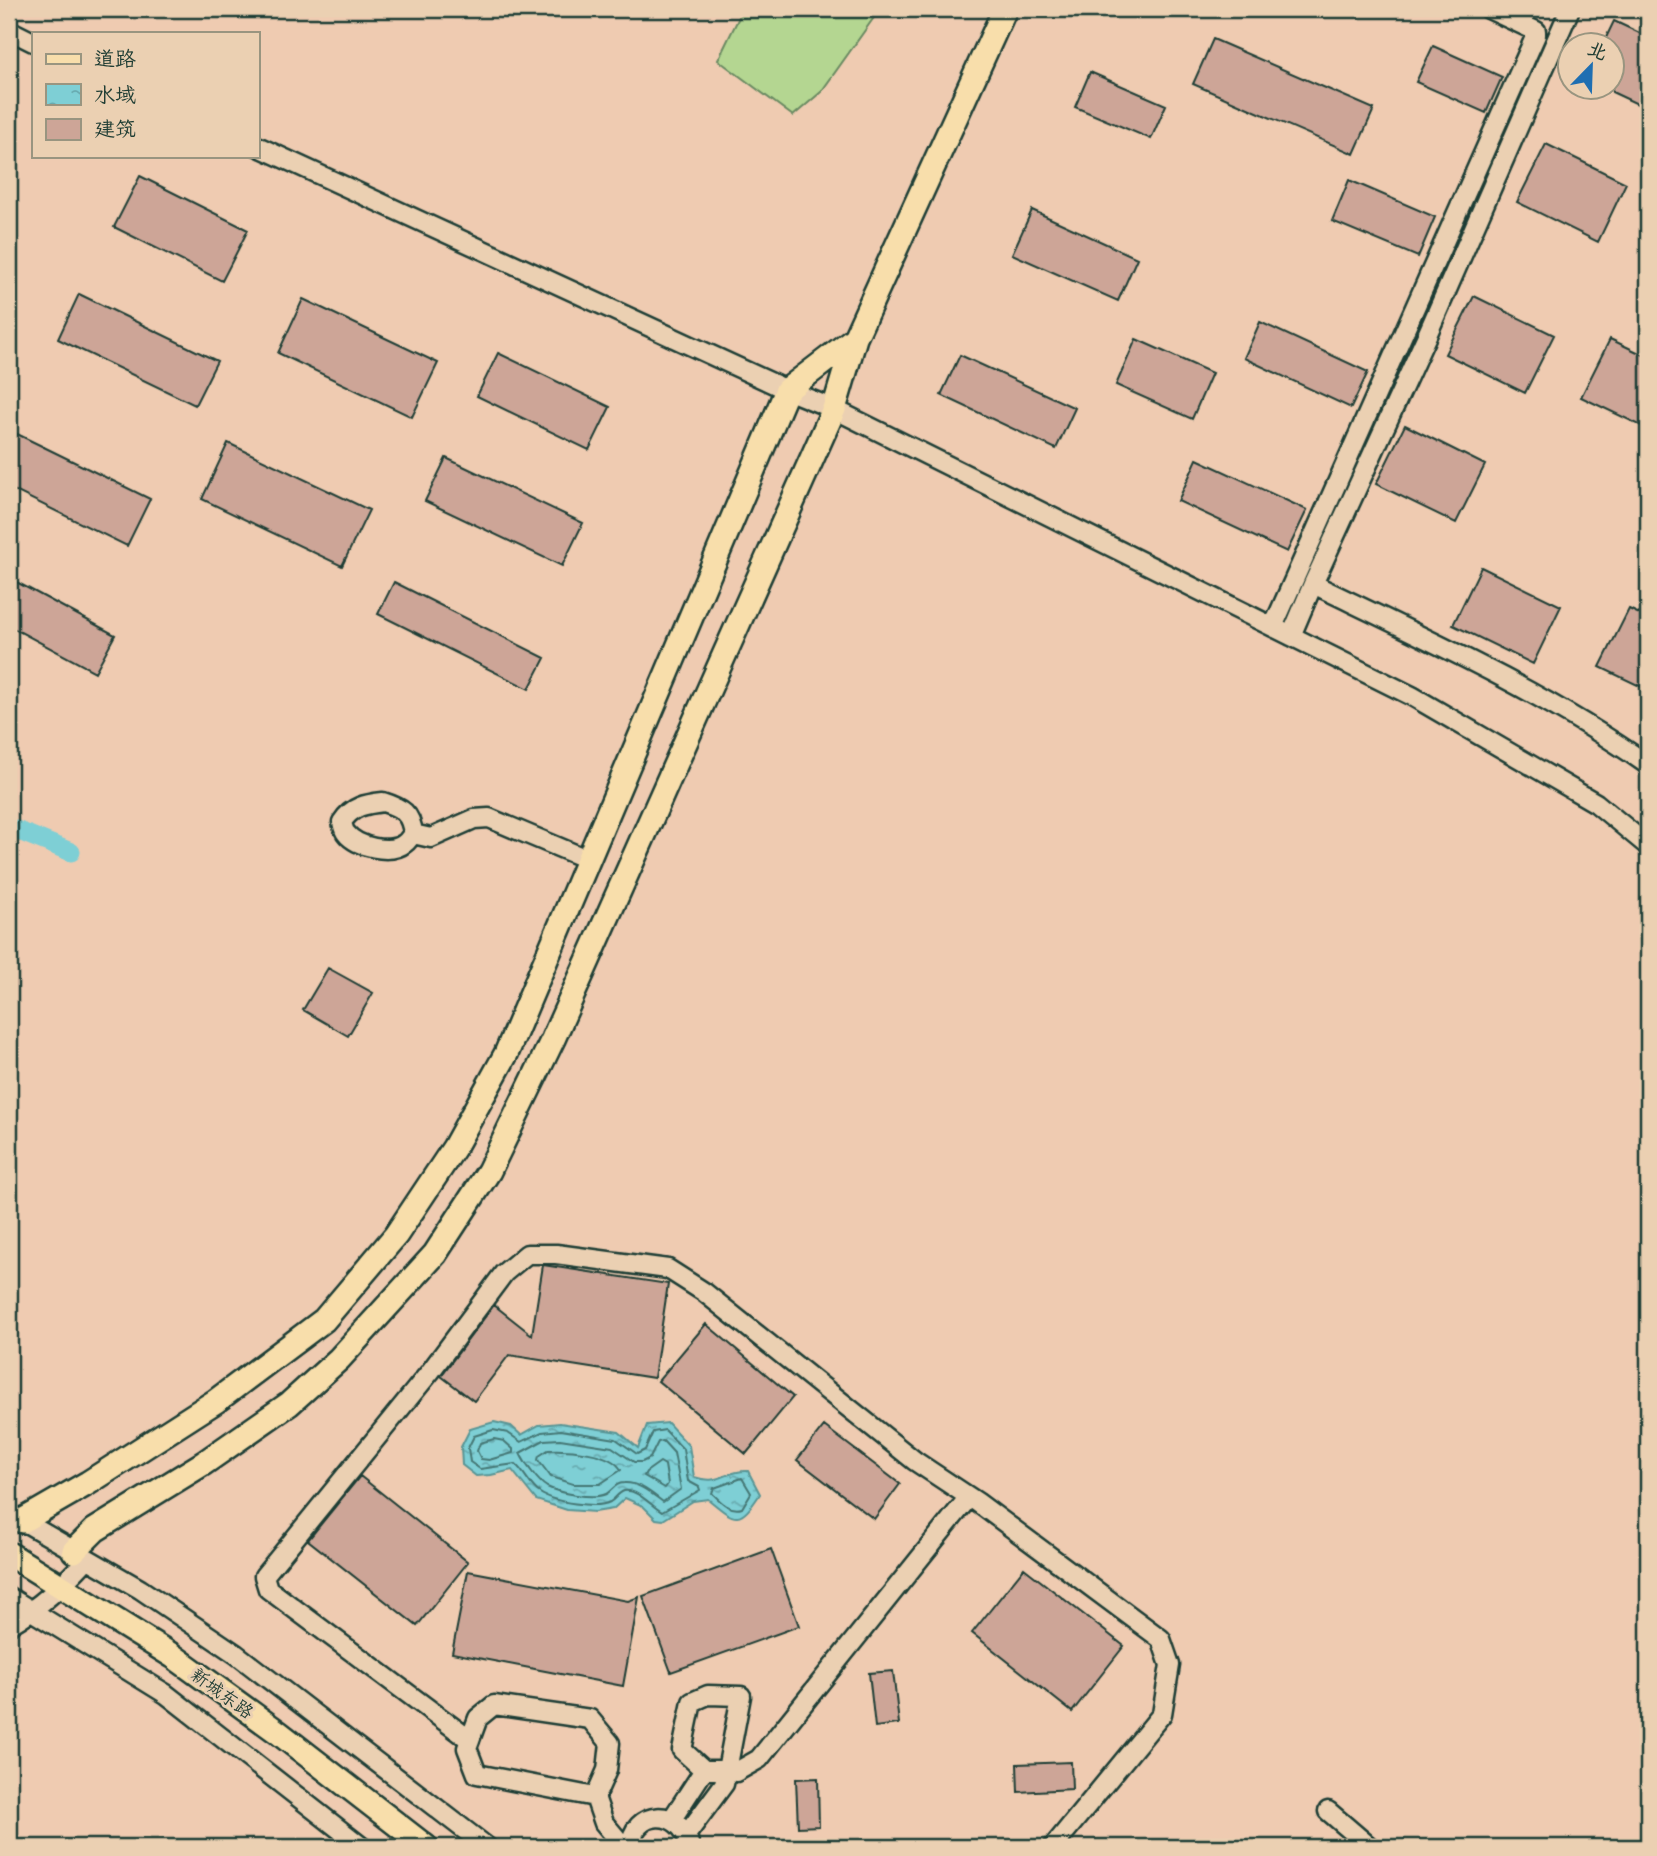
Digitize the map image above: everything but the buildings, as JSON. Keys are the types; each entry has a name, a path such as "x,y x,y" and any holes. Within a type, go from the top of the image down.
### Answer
{"main road":[{"path":"80,1555 95,1530 204,1463 289,1405 339,1359 435,1254 489,1171 553,1039 834,409 855,338 1005,9"},
{"path":"15,1517 88,1482 216,1401 324,1320 396,1235 454,1148 506,1055 787,390 855,338"},
{"name":"新城东路","path":"9,1555 173,1656 279,1733 426,1847"}],"street":[{"path":"1273,627 1536,35 1536,31 1489,9"},
{"path":"1291,636 1570,9"},
{"path":"9,30 32,42"},
{"path":"259,147 787,390 834,409 1412,696 1584,796 1648,846"},
{"path":"1313,584 1493,672 1648,765"},
{"path":"413,834 432,838 474,819 489,818 589,860"},
{"path":"470,1740 268,1589 264,1576 430,1371 504,1273 527,1254 556,1254 668,1269 704,1292 915,1461 969,1497 1161,1639 1170,1665 1163,1714 1053,1847"},
{"path":"688,1841 724,1784 727,1770 741,1696 708,1695 692,1702 682,1750 704,1770 727,1770 736,1772 759,1759 969,1497"},
{"path":"15,1517 140,1589 236,1654 487,1847"},
{"path":"9,1625 33,1611 62,1586 80,1555"},
{"path":"9,1597 166,1694 362,1847"},
{"path":"595,1797 477,1774 467,1748 478,1718 494,1705 590,1719 610,1743 607,1770 595,1797 604,1823 624,1847"},
{"path":"672,1819 704,1770"},
{"path":"1328,1811 1370,1847"},
{"path":"631,1847 631,1839 640,1824 655,1817 672,1819 685,1830 688,1841"}],"green space":[{"path":"743,9 880,9 821,92 793,116 718,60"}],"water":[{"path":"494,1422 511,1426 521,1435 539,1425 560,1423 619,1432 638,1448 647,1425 668,1423 689,1446 694,1477 711,1480 748,1471 760,1494 747,1512 737,1517 731,1516 708,1499 693,1501 663,1520 656,1519 643,1506 625,1498 613,1509 595,1512 567,1510 536,1500 512,1470 476,1476 462,1465 461,1447 470,1429"}],"waterway":[{"path":"9,827 71,852"}]}
